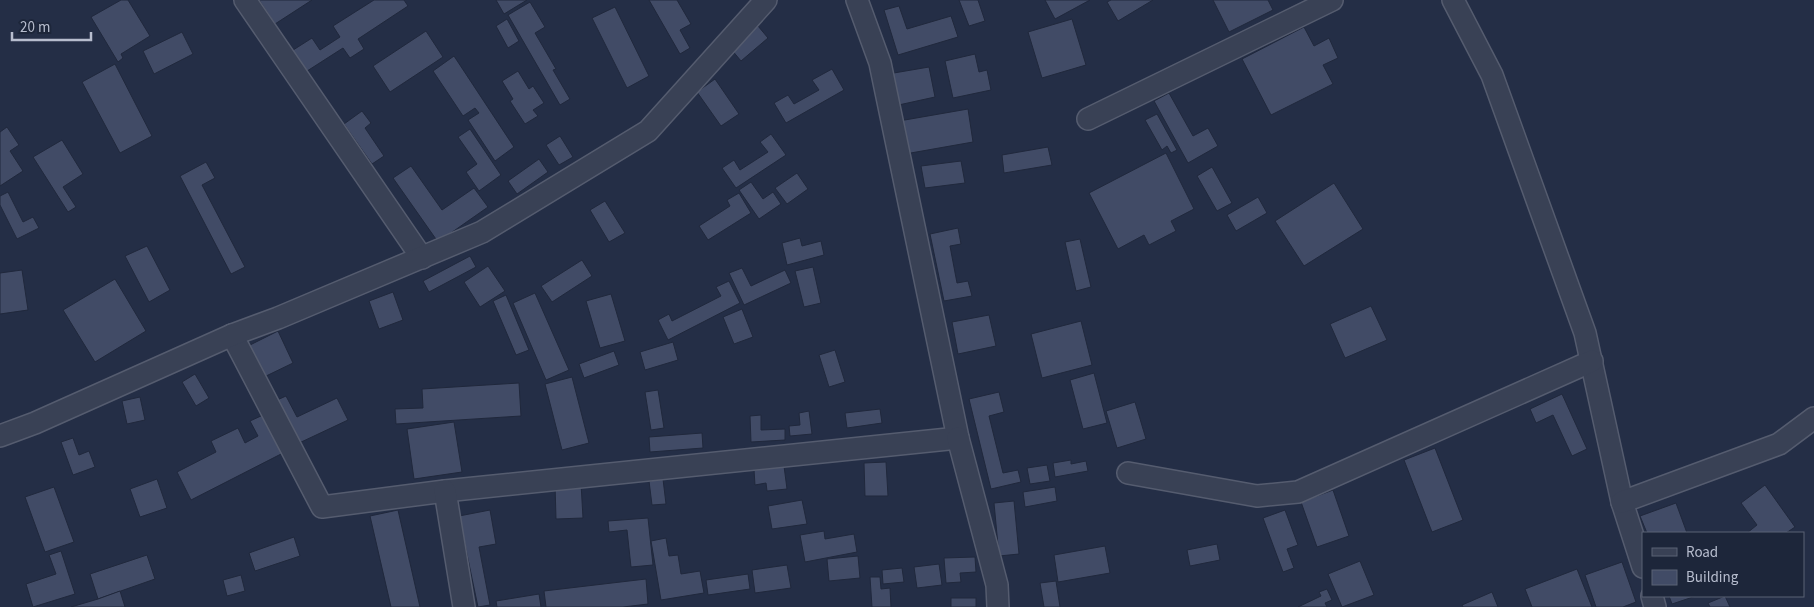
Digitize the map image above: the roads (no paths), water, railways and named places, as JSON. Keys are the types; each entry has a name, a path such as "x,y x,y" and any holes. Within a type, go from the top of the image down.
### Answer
{"street":[{"path":"244,0 422,258"},
{"path":"0,436 35,423 232,335 278,318 482,232 648,131 766,0"},
{"path":"857,0 880,63 958,438 997,585 998,607"},
{"path":"1088,119 1332,0"},
{"path":"1453,0 1492,75 1585,333 1622,502 1642,565"},
{"path":"232,335 322,507 445,490 958,438"},
{"path":"1128,473 1257,496 1298,492 1592,361"},
{"path":"1622,502 1779,444 1814,418"},
{"path":"445,490 464,607"}]}
